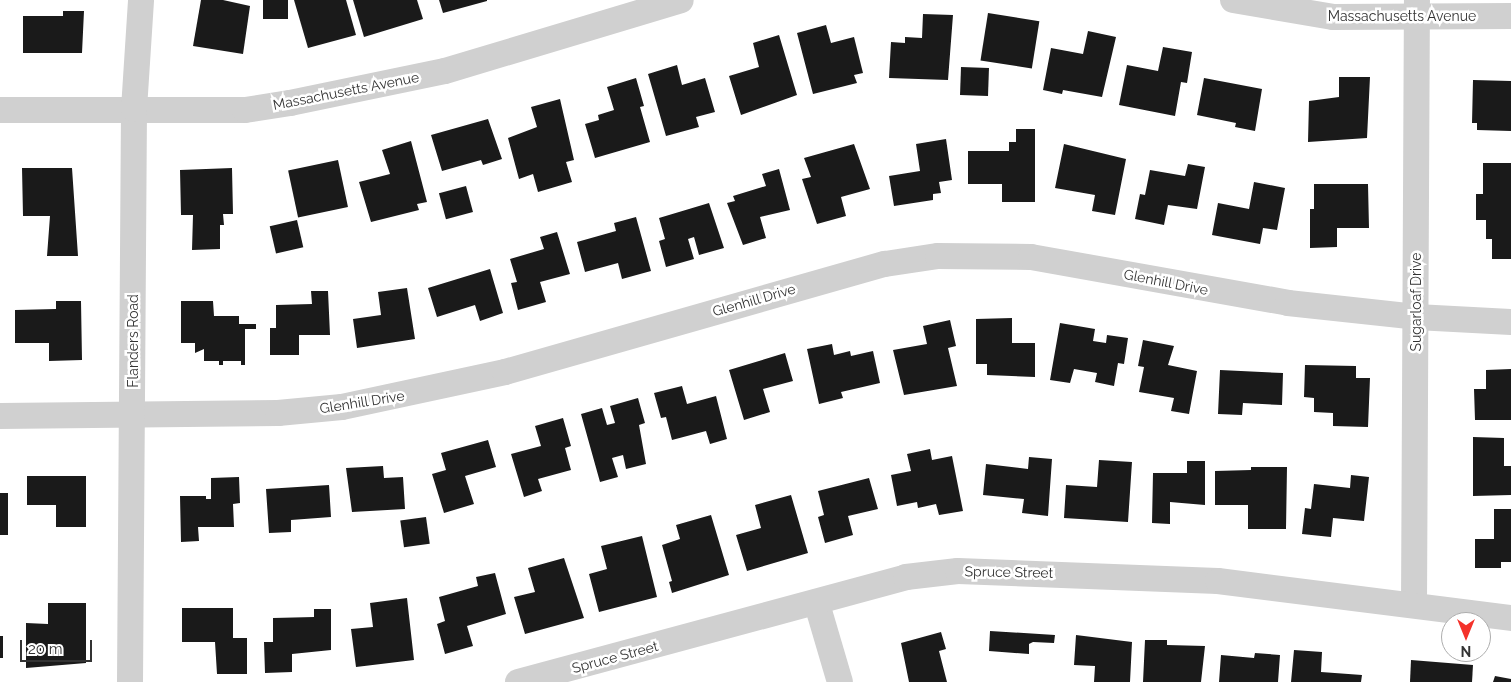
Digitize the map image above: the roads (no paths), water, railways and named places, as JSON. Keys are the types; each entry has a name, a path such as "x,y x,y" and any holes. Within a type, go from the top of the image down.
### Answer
{"street":[{"name":"Flanders Road","path":"130,682 134,109 141,0"},
{"name":"Massachusetts Avenue","path":"0,110 245,110 326,98 445,71 681,0"},
{"name":"Massachusetts Avenue","path":"1234,0 1333,17 1417,8 1511,16"},
{"name":"Sugarloaf Drive","path":"1414,604 1417,8"},
{"name":"Glenhill Drive","path":"0,416 278,413 342,407 415,393 504,372 885,264 938,256 1031,257 1288,303 1416,317 1511,322"},
{"name":"Spruce Street","path":"518,682 817,604 906,578 998,570 1218,581 1414,604 1511,618"},
{"path":"817,604 840,682"}]}
